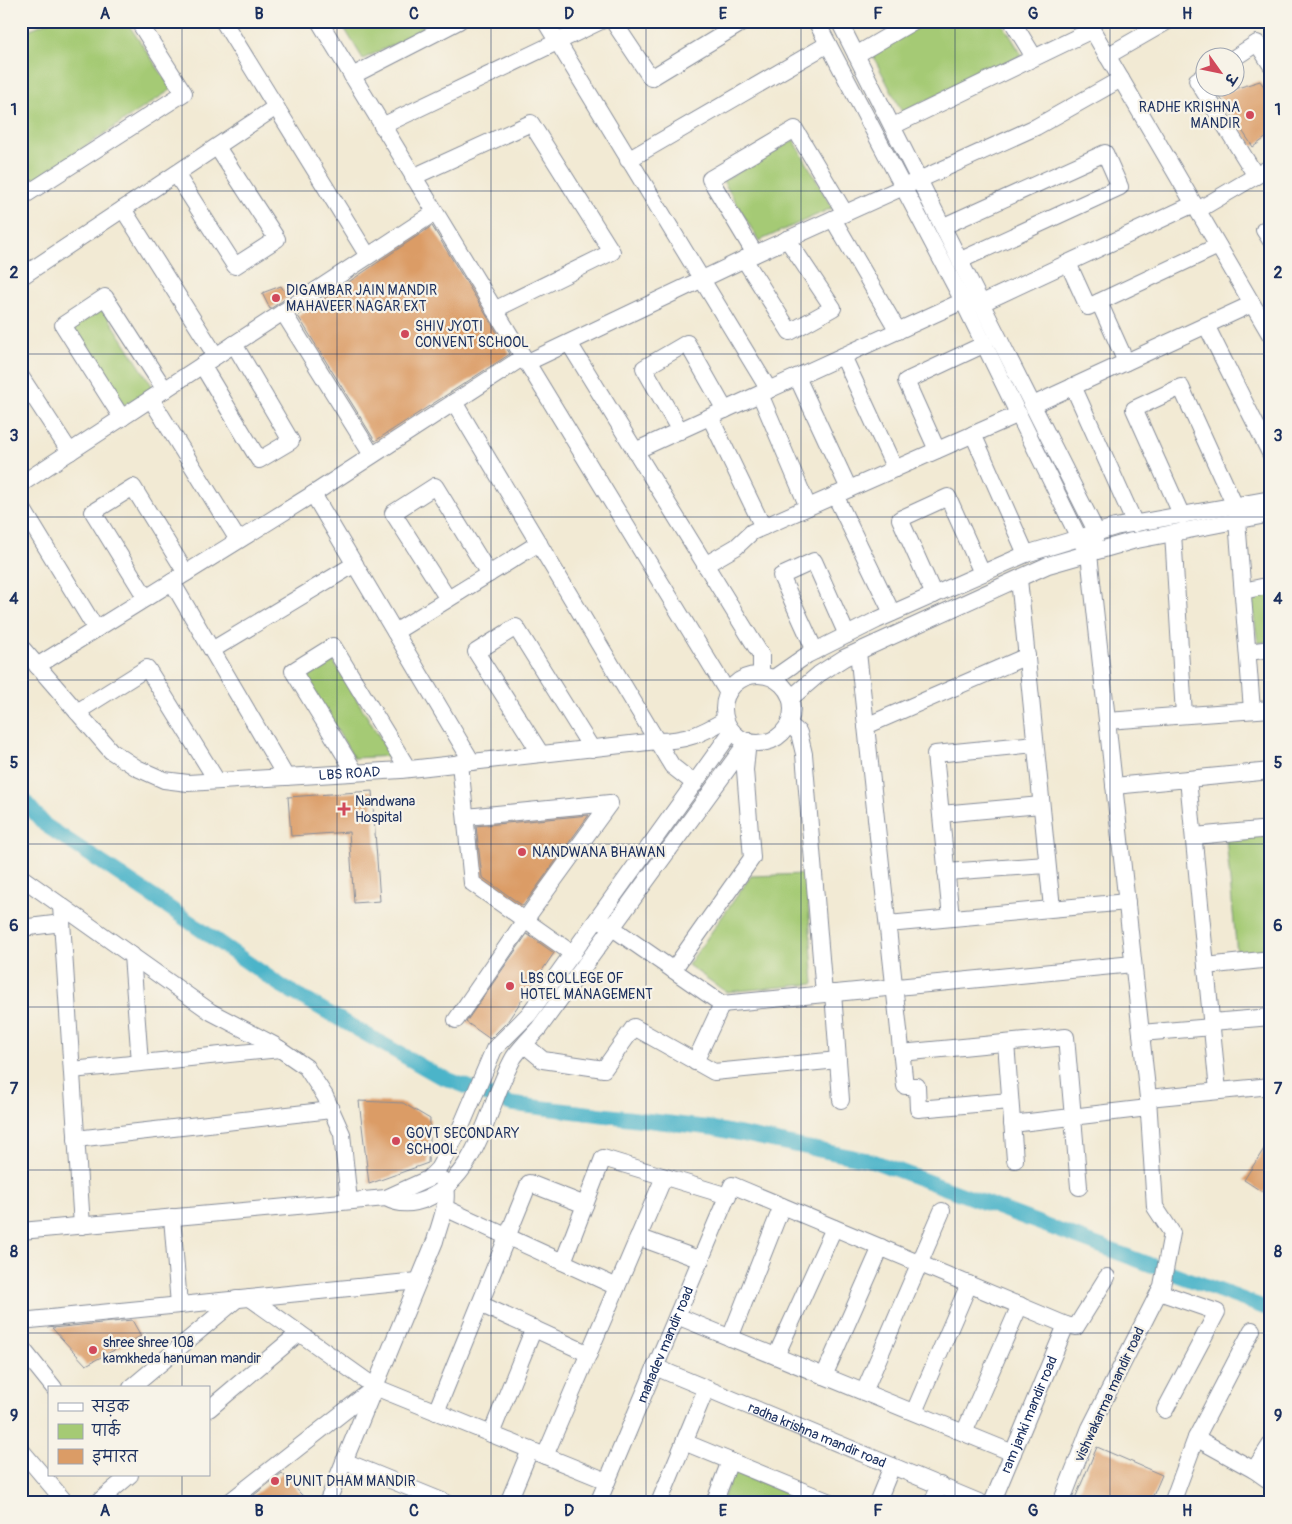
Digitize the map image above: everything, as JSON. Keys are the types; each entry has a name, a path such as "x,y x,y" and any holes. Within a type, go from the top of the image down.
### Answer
{"street":[{"path":"21,195 22,197 184,93 138,21"},
{"path":"223,21 368,256"},
{"path":"319,21 728,694"},
{"path":"352,76 459,21"},
{"path":"545,21 700,280 764,392 808,508"},
{"path":"382,126 602,21"},
{"path":"613,21 651,78 745,21"},
{"path":"816,21 964,302 1079,538 1089,554 1148,1103"},
{"path":"839,21 944,226 1097,533 1089,554"},
{"path":"856,55 914,21"},
{"path":"1012,21 1034,57"},
{"path":"1108,56 1168,21"},
{"path":"893,126 1034,57 1090,26 1252,304 1268,325"},
{"path":"1244,51 1257,43 1271,65"},
{"path":"628,160 828,44"},
{"path":"37,666 313,494 454,402 524,360 569,343 750,256 1036,127 1122,79"},
{"path":"1208,98 1256,176"},
{"path":"21,277 276,108"},
{"path":"413,178 531,122 612,252 494,310"},
{"path":"788,239 833,308 790,332 710,179 795,130 898,331"},
{"path":"176,174 235,266 277,240 217,147"},
{"path":"944,226 1105,153 1120,187 960,260"},
{"path":"982,303 1196,207 1271,167"},
{"path":"124,209 216,356"},
{"path":"21,484 434,212"},
{"path":"1271,226 1264,230 1271,241"},
{"path":"1068,263 1088,307 1218,246"},
{"path":"122,418 62,324 105,297 165,390"},
{"path":"635,451 964,302"},
{"path":"1099,302 1126,362"},
{"path":"1033,405 1252,304"},
{"path":"283,312 372,455"},
{"path":"1206,326 1271,455"},
{"path":"569,343 760,655 767,676 784,686 791,698 792,711 789,724 780,735 769,742 756,743 748,741 729,726 724,706 728,694 736,683 747,676 767,676 892,613 1026,554 1097,533 1182,516 1236,513 1271,514"},
{"path":"680,430 644,368 686,343 718,414 763,527"},
{"path":"202,365 259,460 291,441 234,344"},
{"path":"937,450 906,381 985,344"},
{"path":"843,356 895,469"},
{"path":"21,377 70,452"},
{"path":"797,377 892,613"},
{"path":"1073,386 1135,524"},
{"path":"1182,516 1134,409 1181,387 1236,513 1252,710"},
{"path":"151,399 238,540"},
{"path":"454,402 672,766 694,784"},
{"path":"706,565 736,547 752,532 1019,414"},
{"path":"973,434 1026,554"},
{"path":"448,600 393,513 435,486 489,574"},
{"path":"146,598 93,512 133,487 179,577 212,650 286,777"},
{"path":"313,494 395,632 466,763 466,817 472,883 573,954"},
{"path":"934,595 900,519 948,497 982,573"},
{"path":"791,698 819,674 858,652 1048,565 1132,541 1174,533 1236,513 1271,499"},
{"path":"21,506 96,629"},
{"path":"1174,533 1184,716"},
{"path":"395,632 539,543"},
{"path":"815,651 781,576 814,560 847,635"},
{"path":"212,650 355,564"},
{"path":"1019,579 1052,908"},
{"path":"1243,591 1271,585"},
{"path":"541,754 476,652 516,627 592,749"},
{"path":"355,772 293,671 333,646 408,769"},
{"name":"LBS ROAD","path":"21,647 111,751 137,768 164,780 188,783 408,769 657,741 680,741 729,726"},
{"path":"1248,652 1271,649"},
{"path":"858,652 905,1086 917,1086 918,1109 1010,1101"},
{"path":"866,726 1027,656"},
{"path":"77,712 147,668 218,781"},
{"path":"1107,721 1271,709"},
{"path":"789,724 799,733 804,754 828,994 838,1060 841,1100"},
{"path":"386,1198 395,1202 415,1203 436,1194 457,1177 480,1138 520,1051 605,923 729,726"},
{"path":"21,1231 386,1198 428,1179 438,1169 460,1129 494,1049 529,1014 573,954 605,923 748,741"},
{"path":"673,970 752,858 745,770 748,741"},
{"path":"951,918 935,754 1035,744"},
{"path":"1114,786 1271,771"},
{"path":"1188,779 1218,1091"},
{"path":"456,1020 610,802 466,817"},
{"path":"941,814 1042,805"},
{"path":"1194,836 1271,829"},
{"path":"946,872 1047,865"},
{"path":"21,877 211,1012 280,1049 306,1067 331,1110 342,1134 349,1201"},
{"path":"888,924 1126,902"},
{"path":"61,906 82,1226"},
{"path":"21,928 62,923"},
{"path":"605,923 722,1004 1133,964"},
{"path":"132,955 140,1063"},
{"path":"1206,966 1271,959"},
{"path":"695,1062 722,1004"},
{"path":"1140,1033 1271,1017"},
{"path":"520,1051 543,1060 604,1069 634,1027 714,1072 838,1060"},
{"path":"901,1053 1066,1037 1079,1187"},
{"path":"1006,1043 1015,1160"},
{"path":"72,1070 280,1049"},
{"path":"1012,1124 1218,1091 1271,1086"},
{"name":"vishwakarma mandir road","path":"1061,1503 1090,1428 1160,1289 1172,1233 1155,1207 1148,1103"},
{"path":"76,1139 331,1110"},
{"path":"563,1262 603,1158 664,1177 730,1191 782,1206 1066,1325 1076,1327 1107,1278"},
{"path":"327,1503 418,1281 445,1208 445,1187 438,1169"},
{"path":"545,1456 664,1177"},
{"path":"436,1412 529,1183 585,1205"},
{"name":"mahadev mandir road","path":"598,1503 730,1191"},
{"path":"730,1338 782,1206"},
{"path":"445,1208 617,1287"},
{"path":"864,1392 942,1211"},
{"path":"172,1217 178,1306"},
{"path":"776,1356 834,1228"},
{"path":"638,1237 701,1260"},
{"path":"824,1376 880,1247"},
{"path":"21,1321 418,1281"},
{"path":"914,1412 969,1284"},
{"path":"1160,1289 1218,1312 1165,1410"},
{"path":"244,1299 299,1333 375,1387 607,1481"},
{"path":"135,1386 244,1299"},
{"path":"480,1304 589,1354"},
{"path":"964,1432 1020,1306"},
{"path":"677,1316 1013,1452"},
{"name":"ram janki mandir road","path":"992,1503 1066,1325"},
{"path":"491,1434 534,1328"},
{"path":"1172,1503 1196,1438 1252,1330"},
{"path":"210,1408 299,1333"},
{"path":"21,1347 52,1386"},
{"name":"radha krishna mandir road","path":"655,1367 981,1503"},
{"path":"228,1503 375,1387"},
{"path":"659,1503 706,1388"},
{"path":"1196,1438 1254,1470 1271,1482"},
{"path":"684,1442 832,1503"},
{"path":"1254,1470 1271,1444"},
{"path":"21,1450 66,1503"},
{"path":"508,1503 530,1450"},
{"path":"344,1461 447,1503"},
{"path":"714,1503 730,1461"},
{"path":"877,1503 892,1466"},
{"path":"97,1503 128,1476"},
{"path":"932,1503 940,1486"}],"green space":[{"path":"50,21 126,21 172,89 25,186 21,181 21,33"},
{"path":"340,21 443,21 363,59"},
{"path":"925,21 1001,21 1022,55 902,112 872,54"},
{"path":"794,140 832,208 759,241 723,181"},
{"path":"103,309 153,387 124,406 73,328"},
{"path":"1271,594 1271,641 1258,643 1251,598"},
{"path":"331,657 391,756 354,758 303,674"},
{"path":"1271,835 1271,951 1237,954 1226,839"},
{"path":"806,874 814,984 726,992 688,965 751,876"},
{"path":"734,1471 813,1503 721,1503"}],"building":[{"name":"RADHE KRISHNA MANDIR","path":"1260,81 1271,96 1271,134 1253,147 1221,98 1244,98 1244,86"},
{"name":"SHIV JYOTI CONVENT SCHOOL","path":"432,226 510,354 375,441 298,316"},
{"name":"DIGAMBAR JAIN MANDIR MAHAVEER NAGAR EXT","path":"281,286 288,297 270,309 262,293"},
{"path":"372,791 380,901 354,903 349,832 291,836 288,797"},
{"name":"NANDWANA BHAWAN","path":"589,815 523,906 482,877 476,826"},
{"name":"LBS COLLEGE OF HOTEL MANAGEMENT","path":"527,934 554,953 507,1022 490,1039 466,1022"},
{"name":"GOVT SECONDARY SCHOOL","path":"359,1101 403,1103 430,1119 428,1163 369,1184"},
{"path":"1271,1138 1271,1183 1264,1193 1244,1180"},
{"name":"shree shree 108 kamkheda hanuman mandir","path":"132,1320 141,1336 86,1365 52,1328"},
{"path":"1097,1447 1162,1475 1150,1503 1073,1503"},
{"name":"PUNIT DHAM MANDIR","path":"282,1473 309,1503 252,1503 249,1499"}],"waterway":[{"path":"21,797 45,825 161,902 280,985 437,1075 511,1104 711,1128 873,1161 1271,1310"}],"place":[{"name":"RADHE KRISHNA MANDIR","path":"1250,115"},
{"name":"DIGAMBAR JAIN MANDIR MAHAVEER NAGAR EXT","path":"276,298"},
{"name":"SHIV JYOTI CONVENT SCHOOL","path":"405,334"},
{"name":"Nandwana Hospital","path":"344,809"},
{"name":"NANDWANA BHAWAN","path":"522,852"},
{"name":"LBS COLLEGE OF HOTEL MANAGEMENT","path":"510,986"},
{"name":"GOVT SECONDARY SCHOOL","path":"396,1141"},
{"name":"shree shree 108 kamkheda hanuman mandir","path":"93,1350"},
{"name":"PUNIT DHAM MANDIR","path":"275,1481"}]}
